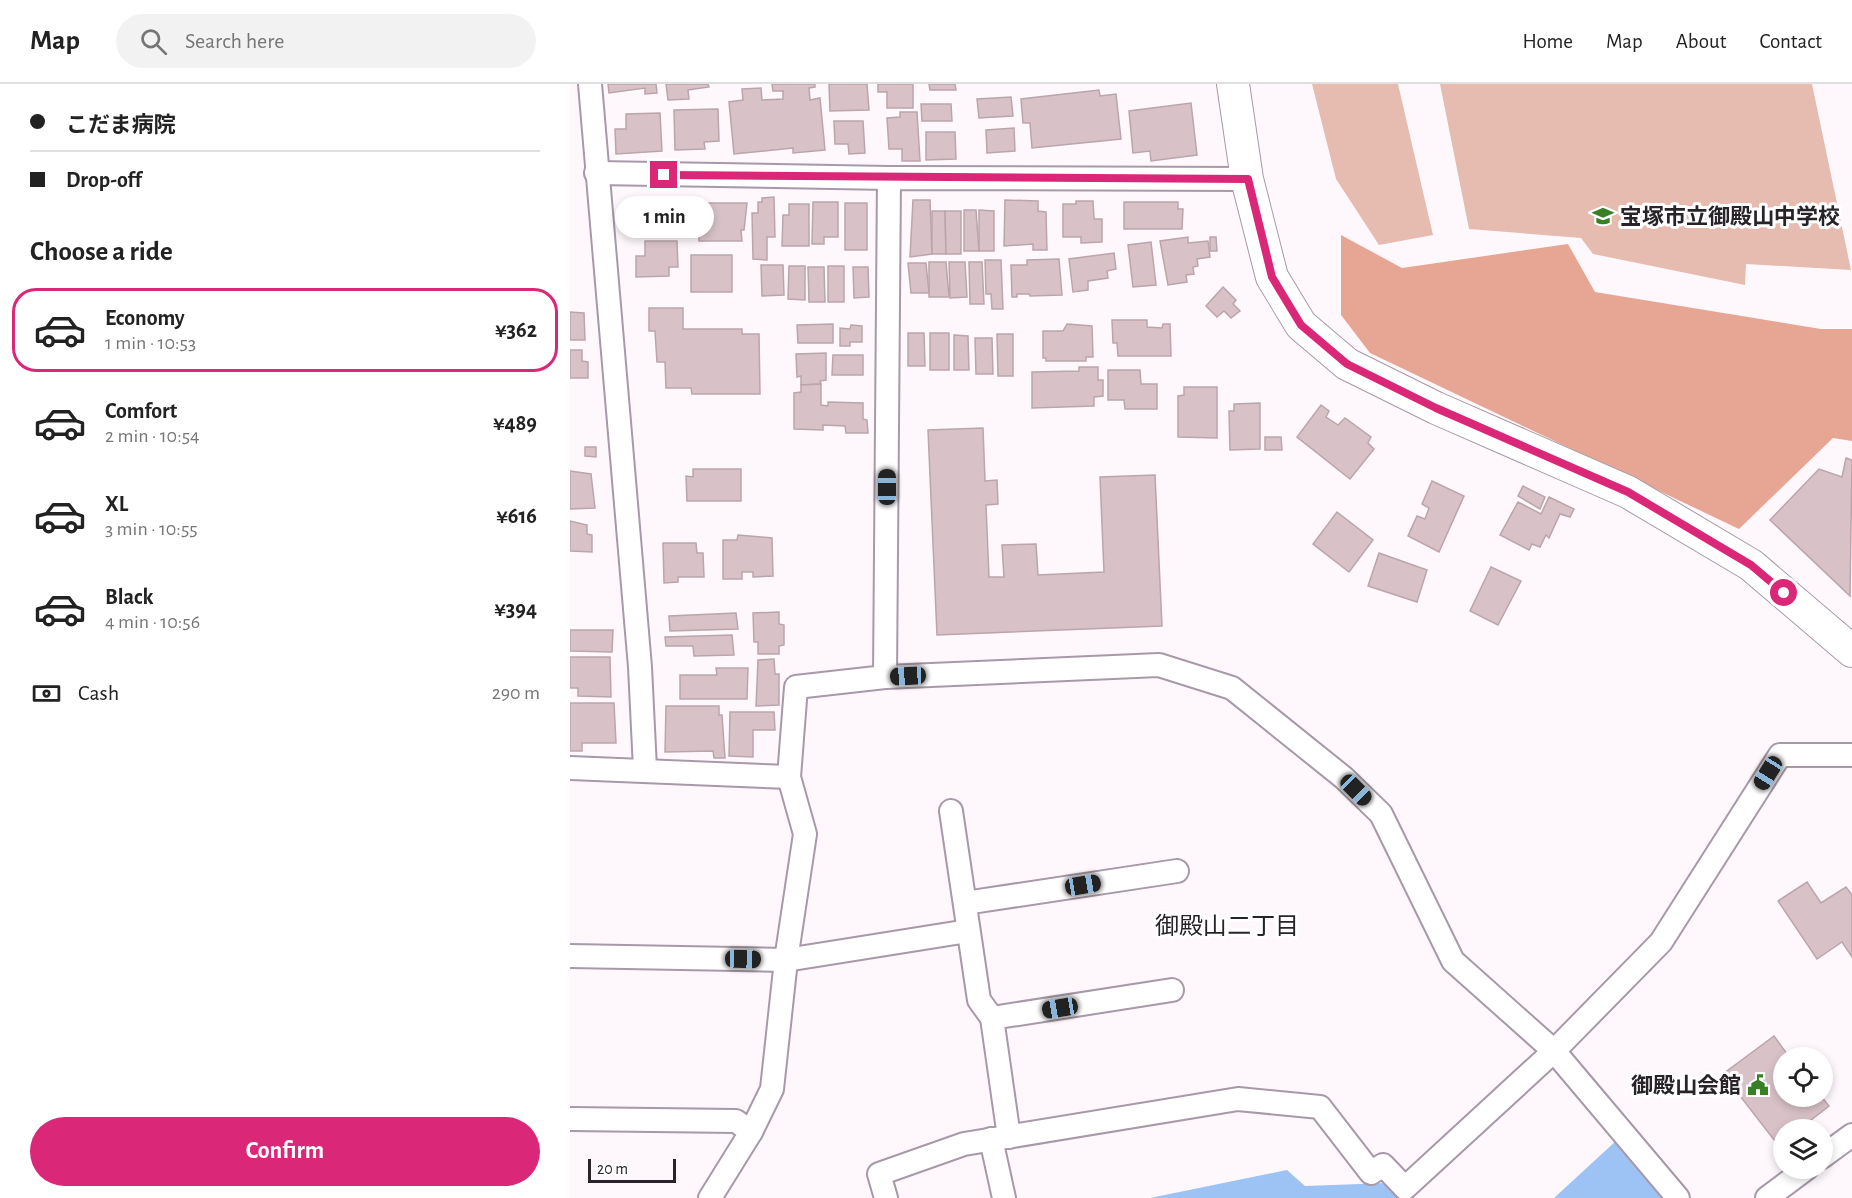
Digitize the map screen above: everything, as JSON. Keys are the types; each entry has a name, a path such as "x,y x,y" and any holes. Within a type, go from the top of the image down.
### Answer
{"street":[{"path":"590,84 640,667 645,769"},
{"path":"1233,84 1248,179 1272,277 1301,325 1347,364 1436,408 1628,492 1751,565 1852,651"},
{"path":"596,173 889,178 1248,179"},
{"path":"885,677 889,178"},
{"path":"710,1198 751,1132 772,1089 786,960 805,834 789,777 796,687 885,677 1160,665 1232,688 1344,778 1380,814 1453,961 1554,1052 1678,1198"},
{"path":"886,1198 879,1174 964,1144 1238,1099 1320,1107 1371,1173 1383,1165 1405,1188 1554,1052 1661,942 1780,755 1852,755"},
{"path":"570,768 645,769 789,777"},
{"path":"951,811 979,1000 992,1018 1004,1198"},
{"path":"965,903 1177,871"},
{"path":"570,956 786,960 968,931"},
{"path":"992,1018 1172,990"},
{"path":"570,1119 735,1121 751,1132"},
{"path":"1833,1149 1852,1135"},
{"path":"1767,1198 1792,1179"}],"shaded area":[{"path":"1312,84 1398,84 1433,235 1379,245 1336,179"},
{"path":"1440,84 1812,84 1851,270 1746,264 1745,285 1593,254 1581,238 1469,229"},
{"path":"1341,235 1402,268 1568,244 1595,292 1821,329 1852,329 1852,441 1833,438 1739,529 1370,353 1341,315"}],"water":[{"path":"1617,1140 1665,1198 1554,1198"},
{"path":"1287,1170 1305,1186 1387,1183 1401,1198 1150,1198"}],"building":[{"path":"608,84 656,84 657,93 645,94 645,88 609,93"},
{"path":"666,84 708,84 709,87 688,90 689,99 668,100"},
{"path":"772,84 815,84 815,87 809,88 810,100 820,98 825,150 793,153 793,148 734,154 729,102 743,100 742,89 761,88 762,100 783,99 783,91 773,91"},
{"path":"829,84 867,84 869,110 830,111"},
{"path":"878,84 913,84 913,108 887,108 887,92 878,92"},
{"path":"929,84 955,84 956,90 930,90"},
{"path":"1099,90 1100,96 1116,94 1121,139 1032,148 1030,123 1023,123 1021,99"},
{"path":"1011,97 1013,116 979,118 977,99"},
{"path":"1191,103 1197,155 1151,161 1150,151 1133,153 1129,111"},
{"path":"921,104 951,104 952,121 922,121"},
{"path":"718,109 719,141 704,142 705,149 675,150 674,110"},
{"path":"900,112 917,112 920,161 902,161 902,149 889,149 887,118 900,117"},
{"path":"660,113 662,151 616,154 615,129 626,129 626,114"},
{"path":"834,121 863,121 865,153 849,154 848,144 835,144"},
{"path":"1014,128 1015,151 987,153 986,130"},
{"path":"926,132 955,132 956,159 926,160"},
{"path":"774,197 775,237 767,237 767,260 753,259 752,213 758,213 758,202 762,202 762,198"},
{"path":"626,200 679,200 680,228 626,228"},
{"path":"913,200 930,200 932,254 910,257"},
{"path":"1005,200 1038,201 1038,211 1046,212 1047,250 1033,250 1033,244 1004,246"},
{"path":"1076,201 1093,201 1094,219 1102,219 1102,242 1081,243 1081,237 1063,237 1063,204 1076,204"},
{"path":"813,202 838,202 838,237 824,237 824,244 812,244"},
{"path":"1124,202 1178,202 1178,209 1183,209 1182,229 1124,229"},
{"path":"698,203 747,203 744,230 741,230 742,241 699,241"},
{"path":"845,203 867,203 867,250 845,250"},
{"path":"789,204 809,204 809,246 782,246 783,215 789,215"},
{"path":"964,210 976,210 979,251 964,251"},
{"path":"979,210 994,211 994,251 979,251"},
{"path":"932,211 945,211 946,254 932,254"},
{"path":"945,211 961,211 961,254 946,254"},
{"path":"1188,237 1188,243 1208,241 1210,257 1197,259 1198,266 1193,267 1194,274 1186,275 1187,282 1168,285 1160,241"},
{"path":"1210,237 1216,237 1217,251 1210,251"},
{"path":"645,241 677,241 678,267 669,267 669,276 636,277 636,256 645,256"},
{"path":"1151,242 1156,285 1133,287 1128,245"},
{"path":"1114,253 1116,269 1107,271 1108,278 1088,281 1088,290 1073,292 1069,259"},
{"path":"691,255 732,255 732,292 691,292"},
{"path":"1059,259 1062,295 1017,294 1017,297 1012,297 1011,265 1027,265 1027,260"},
{"path":"985,260 1001,260 1003,309 992,309 991,294 986,294"},
{"path":"929,262 946,262 949,297 929,297"},
{"path":"949,262 965,262 967,297 950,298"},
{"path":"969,262 982,262 984,304 970,304"},
{"path":"908,263 926,263 929,293 911,293"},
{"path":"761,265 783,265 784,295 762,296"},
{"path":"789,266 805,266 805,300 788,299"},
{"path":"828,266 844,266 844,302 828,302"},
{"path":"808,267 824,267 825,302 809,302"},
{"path":"853,267 868,267 869,297 854,298"},
{"path":"1223,287 1236,300 1233,304 1240,311 1231,318 1224,311 1217,317 1206,306"},
{"path":"649,308 683,308 683,329 742,329 742,334 759,334 760,394 692,394 691,388 666,388 665,362 657,362 655,331 649,331"},
{"path":"570,312 584,313 585,340 570,340"},
{"path":"1112,320 1147,320 1147,327 1162,328 1163,324 1170,324 1171,356 1118,356 1117,343 1113,343"},
{"path":"833,324 833,343 798,343 797,325"},
{"path":"1067,324 1092,326 1093,357 1086,357 1086,361 1046,361 1046,358 1043,358 1043,331 1063,331"},
{"path":"851,325 862,326 862,342 850,342 850,346 840,346 840,328 850,329"},
{"path":"908,333 924,333 925,366 908,366"},
{"path":"930,333 949,333 949,370 930,370"},
{"path":"997,334 1013,334 1013,376 998,376"},
{"path":"954,335 968,336 969,370 954,370"},
{"path":"975,338 992,338 993,374 976,374"},
{"path":"570,350 582,350 582,361 588,362 588,378 570,378"},
{"path":"826,353 826,380 820,381 821,384 801,385 801,376 797,377 796,354"},
{"path":"833,355 863,355 863,375 832,375"},
{"path":"1079,367 1098,367 1098,380 1103,380 1103,396 1094,397 1094,406 1032,408 1032,372 1079,371"},
{"path":"1108,370 1140,370 1141,384 1157,384 1157,409 1125,409 1124,400 1108,400"},
{"path":"821,384 821,405 828,406 828,402 863,403 863,419 867,420 868,433 846,433 845,426 823,425 823,430 794,429 794,393 801,392 801,385"},
{"path":"1184,387 1217,387 1217,438 1178,437 1178,396 1184,395"},
{"path":"1260,403 1260,449 1230,450 1229,411 1234,411 1234,404"},
{"path":"1321,405 1329,411 1326,417 1338,425 1345,418 1371,437 1368,443 1374,449 1350,479 1297,437"},
{"path":"983,428 985,481 997,480 998,504 986,505 989,577 1004,577 1002,545 1036,544 1038,575 1104,572 1100,477 1155,475 1162,626 937,635 928,430"},
{"path":"1265,437 1281,437 1282,450 1265,450"},
{"path":"585,447 596,447 596,457 585,456"},
{"path":"1846,458 1852,460 1850,596 1770,520 1819,469 1842,477"},
{"path":"693,469 741,469 741,501 687,501 686,476 693,477"},
{"path":"570,471 591,474 595,508 570,509"},
{"path":"1432,481 1464,496 1439,552 1408,536 1417,516 1425,519 1429,508 1422,504"},
{"path":"1523,486 1545,497 1540,509 1518,496"},
{"path":"1549,497 1574,509 1570,517 1560,514 1549,538 1546,535 1540,547 1532,544 1529,550 1500,535 1518,502 1541,514"},
{"path":"1337,512 1373,540 1349,572 1313,544"},
{"path":"570,521 587,525 587,534 592,535 592,552 570,551"},
{"path":"738,535 772,538 773,576 753,577 753,572 742,572 742,579 723,579 723,540 737,540"},
{"path":"663,543 696,543 697,553 703,553 704,577 678,577 678,582 664,583"},
{"path":"1379,553 1427,570 1417,602 1368,586"},
{"path":"1491,567 1521,581 1498,625 1470,611"},
{"path":"779,612 779,624 784,625 784,645 779,646 779,654 758,654 758,642 754,642 753,613"},
{"path":"736,613 738,629 670,631 669,616"},
{"path":"570,630 613,630 612,652 570,651"},
{"path":"732,635 734,655 694,656 693,646 666,646 665,637"},
{"path":"570,657 610,657 611,697 578,696 578,688 570,688"},
{"path":"774,659 775,674 779,674 779,705 756,706 758,660"},
{"path":"716,668 748,668 747,699 680,699 680,675 717,675"},
{"path":"570,703 614,703 616,743 582,743 582,751 570,751"},
{"path":"666,706 719,706 719,715 722,715 725,758 714,758 713,751 665,752"},
{"path":"730,712 774,712 775,730 753,730 753,757 729,756"},
{"path":"1807,882 1821,903 1846,887 1852,895 1852,957 1842,942 1817,959 1778,901"},
{"name":"御殿山会館","path":"1774,1036 1782,1047 1773,1047 1773,1107 1828,1107 1812,1119 1773,1119 1773,1139 1723,1074"}],"place":[{"name":"宝塚市立御殿山中学校","path":"1603,216"},
{"name":"御殿山会館","path":"1758,1085"}],"district":[{"name":"御殿山二丁目","path":"1227,926"}],"route":[{"path":"664,175 1248,179 1272,277 1301,325 1347,364 1436,408 1628,492 1751,565 1784,593"}]}
